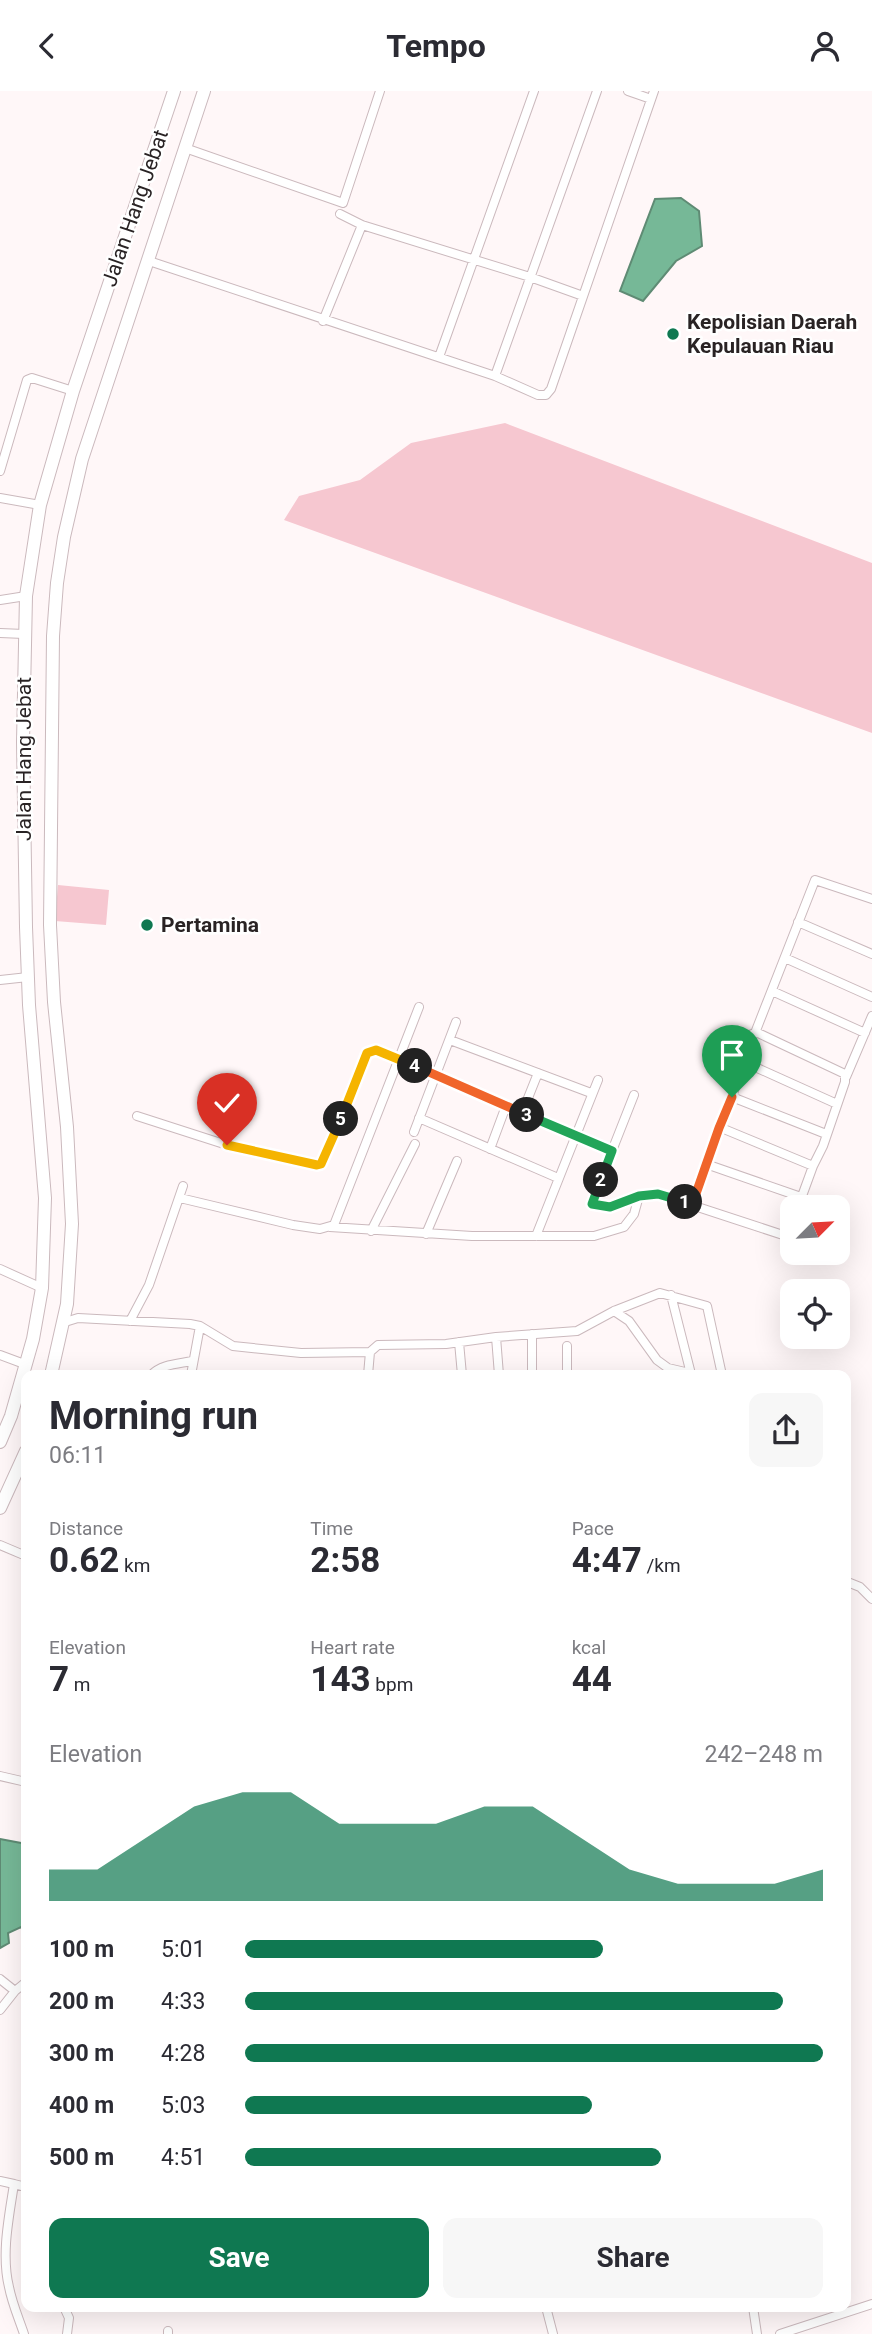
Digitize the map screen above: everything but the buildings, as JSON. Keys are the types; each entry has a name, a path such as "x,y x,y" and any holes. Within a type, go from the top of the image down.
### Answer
{"highway":[{"name":"Jalan Hang Jebat","path":"25,1370 42,1288 44,1198 28,977 24,870 26,596 40,505 73,391 174,91"},
{"path":"52,1370 65,1322 72,1255 66,1127 50,925 53,629 64,537 82,459 204,91"},
{"path":"44,1198 70,1197"},
{"name":"Jalan Hang Jebat","path":"0,1443 21,1384"},
{"path":"0,1509 21,1462"}],"street":[{"path":"185,148 343,203 380,91"},
{"path":"439,357 534,91"},
{"path":"495,376 597,91"},
{"path":"149,261 495,376 538,395 549,393 653,93 628,91"},
{"path":"340,214 362,225 583,296"},
{"path":"323,320 362,225"},
{"path":"0,471 25,382 32,378 73,391"},
{"path":"0,498 40,505"},
{"path":"0,600 26,596"},
{"path":"0,633 24,634"},
{"path":"692,1205 732,1097 751,1036 755,1033 815,880 872,899"},
{"path":"798,922 872,954"},
{"path":"785,958 872,997"},
{"path":"0,980 28,977"},
{"path":"772,991 865,1033"},
{"path":"330,1227 334,1225 419,1007"},
{"path":"802,1195 872,1016"},
{"path":"414,1132 456,1022"},
{"path":"755,1033 843,1071 846,1077"},
{"path":"450,1040 591,1093"},
{"path":"137,1116 227,1145 321,1164 367,1053 376,1050 612,1151"},
{"path":"744,1062 836,1104"},
{"path":"522,1113 538,1073"},
{"path":"536,1236 598,1080"},
{"path":"634,1095 592,1204 610,1207 639,1196 658,1194 780,1234"},
{"path":"732,1097 826,1135"},
{"path":"490,1149 506,1106"},
{"path":"419,1118 558,1178"},
{"path":"719,1128 813,1166"},
{"path":"372,1231 415,1144"},
{"path":"426,1234 457,1161"},
{"path":"706,1164 795,1195"},
{"path":"130,1321 149,1285 183,1186"},
{"path":"180,1198 320,1229 330,1227 426,1234 594,1236 624,1227 634,1214 639,1196"},
{"path":"0,1269 42,1288"},
{"path":"368,1370 370,1352 383,1343 431,1345 577,1331 614,1311 660,1293 708,1307 721,1370"},
{"path":"671,1295 692,1370"},
{"path":"614,1311 629,1321 657,1360 676,1370"},
{"path":"65,1322 78,1318 200,1327 233,1346 301,1353 370,1352"},
{"path":"191,1370 200,1327"},
{"path":"532,1334 532,1370"},
{"path":"496,1337 499,1370"},
{"path":"459,1342 462,1370"},
{"path":"567,1346 567,1370"},
{"path":"0,1355 27,1365"},
{"path":"157,1370 167,1365 192,1361"},
{"path":"0,1545 21,1554"},
{"path":"851,1583 860,1587 872,1598"},
{"path":"0,1776 21,1781"},
{"path":"0,1979 15,1991"},
{"path":"0,2010 21,1986"},
{"path":"0,2181 21,2185"},
{"path":"14,2184 4,2218 6,2267 9,2288 24,2334"},
{"path":"851,2311 872,2304"},
{"path":"66,2312 67,2334"},
{"path":"547,2312 553,2334"},
{"path":"754,2312 757,2334"},
{"path":"780,2334 847,2312"}],"shaded area":[{"path":"681,198 699,211 702,246 676,261 643,301 620,291 655,199"},
{"path":"505,423 872,563 872,733 284,520 299,496 360,480 411,443"},
{"path":"58,885 109,890 106,925 55,921"},
{"path":"0,1839 21,1843 21,1927 8,1933 9,1943 0,1948"}],"place":[{"name":"Kepolisian Daerah Kepulauan Riau","path":"673,334"},
{"name":"Pertamina","path":"147,925"}],"route":[{"path":"227,1145 313,1165 321,1164 367,1053 376,1050 612,1151 592,1204 610,1207 639,1196 658,1194 692,1205 732,1097"}]}
